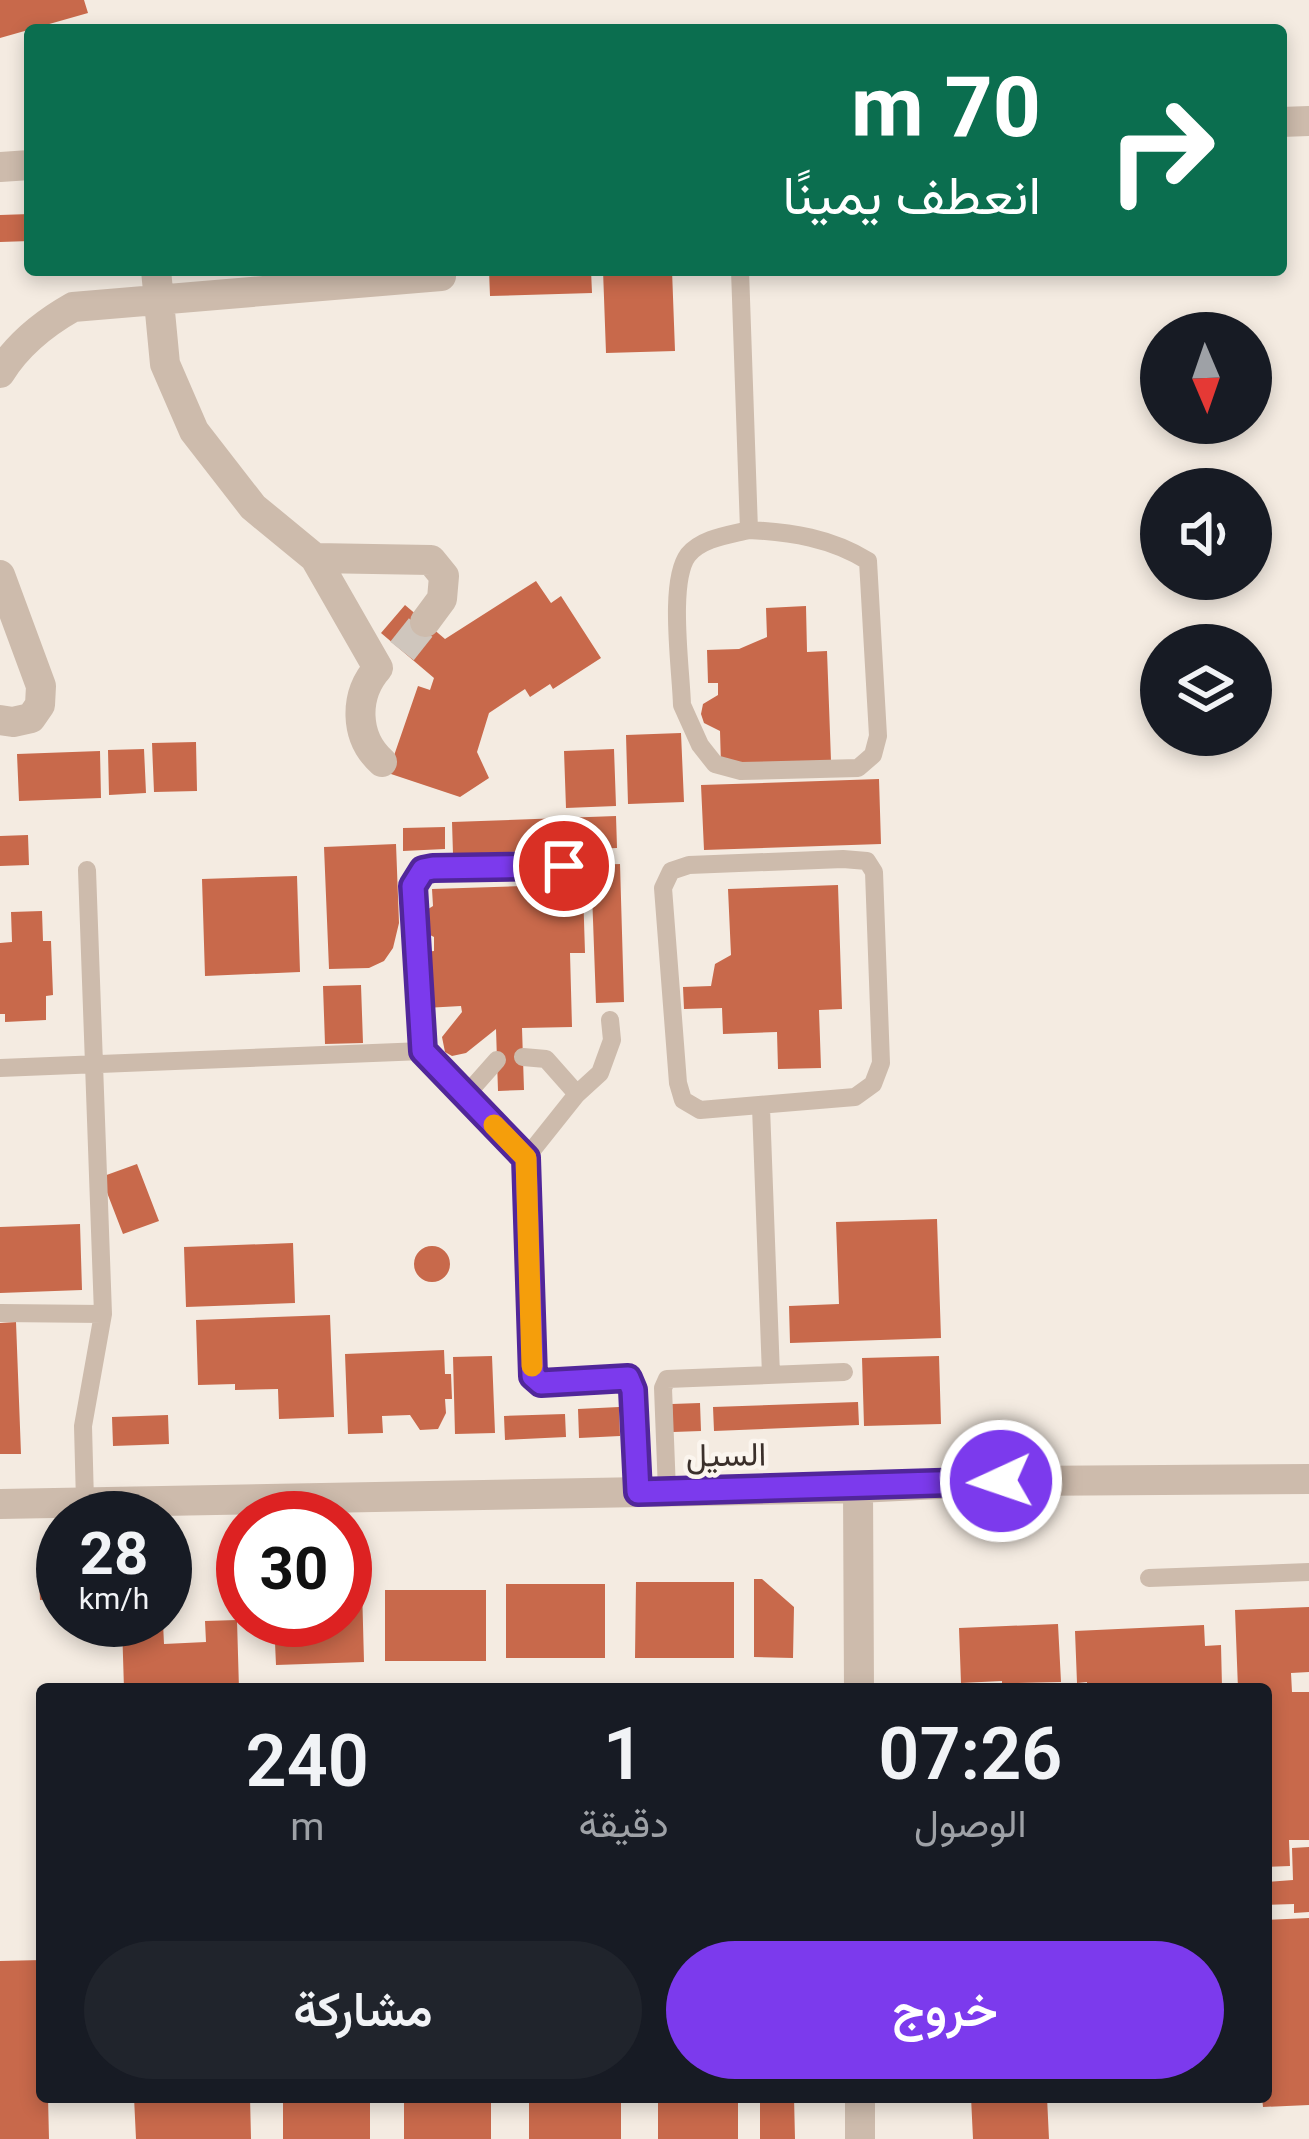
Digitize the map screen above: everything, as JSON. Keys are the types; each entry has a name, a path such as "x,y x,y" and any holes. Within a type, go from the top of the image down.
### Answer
{"street":[{"path":"4,353 73,307 157,284 441,276"},
{"path":"157,284 165,364 194,431 253,507 315,558 390,659 365,682 359,717 368,749 382,761"},
{"path":"315,558 431,560 444,576 442,599 424,622"},
{"path":"0,574 41,686 40,705 31,718 0,720"},
{"name":"السيل","path":"192,1500 858,1488 1001,1481 1309,1479"},
{"path":"858,1488 859,1683"},
{"name":"السيل","path":"0,1504 36,1503"},
{"path":"860,2103 860,2139"}],"lane":[{"path":"740,276 749,530"},
{"path":"749,530 793,532 868,561 878,736 873,755 858,768 741,771 715,764 689,723 682,705 678,574 690,552 707,541 749,530"},
{"path":"867,861 874,872 881,1064 873,1084 854,1097 761,1107 700,1111 683,1100 663,888 671,871 689,866 867,861"},
{"path":"526,1158 423,1051 413,886 423,870 564,866"},
{"path":"85,1491 83,1426 103,1314 86,870"},
{"path":"610,1020 612,1040 600,1073 526,1158 533,1376 541,1383 628,1378 652,1491"},
{"path":"0,1068 423,1051"},
{"path":"523,1057 546,1058 577,1094"},
{"path":"466,1095 497,1060"},
{"path":"761,1107 771,1375"},
{"path":"0,1313 103,1314"},
{"path":"652,1491 667,1379 844,1372"},
{"path":"1149,1578 1309,1572"}],"building":[{"path":"0,0 84,0 88,13 49,24 24,24 24,31 0,38"},
{"path":"24,214 24,241 0,242 0,215"},
{"path":"489,276 591,276 592,293 490,296"},
{"path":"603,276 672,276 675,351 606,353"},
{"path":"536,581 551,603 561,596 601,658 553,689 550,684 530,697 525,689 489,713 477,752 489,778 460,797 388,773 418,686 430,690 434,678 381,633 405,605 445,639"},
{"path":"806,606 807,652 827,651 831,761 721,765 720,731 704,723 701,714 703,704 718,695 718,683 708,683 707,650 739,649 767,637 766,608"},
{"path":"681,733 684,802 628,804 626,735"},
{"path":"196,742 197,791 154,792 152,743"},
{"path":"144,749 146,793 109,795 108,750"},
{"path":"614,749 616,806 566,808 564,751"},
{"path":"100,751 101,798 19,801 17,754"},
{"path":"879,779 881,844 704,850 701,785"},
{"path":"616,816 617,848 453,854 452,822"},
{"path":"445,827 445,849 403,851 403,828"},
{"path":"28,835 29,865 0,866 0,836"},
{"path":"396,844 399,923 393,948 384,961 369,968 329,969 324,847"},
{"path":"620,864 624,1002 596,1003 591,865"},
{"path":"297,876 300,972 205,976 202,879"},
{"path":"555,885 555,890 583,889 585,953 570,953 572,1027 522,1028 524,1090 498,1091 496,1029 466,1053 452,1056 445,1052 442,1037 462,1012 461,1006 425,1008 424,952 434,951 434,937 420,930 420,914 433,906 432,889"},
{"path":"838,885 842,1009 819,1010 821,1068 778,1069 777,1032 723,1034 722,1008 684,1009 683,987 711,986 715,964 731,955 728,889"},
{"path":"42,911 43,941 51,941 53,995 46,996 46,1020 5,1022 5,1014 0,1014 0,943 12,942 11,912"},
{"path":"361,985 363,1043 325,1044 323,986"},
{"path":"137,1164 159,1221 123,1234 101,1177"},
{"path":"937,1219 941,1338 790,1343 789,1306 839,1304 836,1222"},
{"path":"80,1224 82,1290 0,1293 0,1227"},
{"path":"293,1243 295,1303 186,1307 184,1247"},
{"path":"432,1246 445,1251 450,1264 445,1277 432,1282 419,1277 414,1264 419,1251"},
{"path":"330,1315 334,1417 279,1419 278,1389 198,1385 196,1320"},
{"path":"16,1322 21,1454 0,1454 0,1323"},
{"path":"444,1350 452,1399 445,1399 446,1413 438,1429 420,1430 410,1415 382,1416 383,1433 348,1434 345,1354"},
{"path":"492,1356 495,1433 455,1434 453,1357"},
{"path":"939,1356 941,1424 864,1426 862,1358"},
{"path":"858,1402 859,1425 714,1431 713,1407"},
{"path":"700,1403 701,1431 673,1432 672,1404"},
{"path":"619,1407 620,1436 579,1438 578,1409"},
{"path":"565,1414 566,1437 505,1440 504,1416"},
{"path":"168,1415 169,1444 113,1446 112,1417"},
{"path":"754,1579 762,1579 794,1607 793,1658 754,1657"},
{"path":"636,1582 734,1582 734,1658 635,1658"},
{"path":"506,1584 605,1584 605,1658 506,1658"},
{"path":"385,1590 486,1590 486,1661 385,1661"},
{"path":"1309,1607 1309,1672 1291,1673 1292,1692 1309,1692 1309,1840 1289,1840 1290,1866 1272,1867 1272,1683 1238,1683 1235,1610"},
{"path":"205,1621 216,1621 216,1647 238,1647 239,1683 124,1683 123,1647 192,1647 192,1643 206,1642"},
{"path":"1058,1624 1061,1682 961,1683 959,1628"},
{"path":"1204,1625 1205,1646 1221,1645 1222,1683 1077,1683 1075,1631"},
{"path":"275,1647 364,1647 364,1662 276,1665"},
{"path":"1309,1847 1309,1912 1294,1913 1294,1904 1272,1905 1272,1882 1293,1880 1292,1848"},
{"path":"1309,1918 1309,2105 1263,2107 1263,2103 1272,2103 1272,1920"},
{"path":"36,1960 36,2103 48,2103 49,2139 0,2139 0,1961"},
{"path":"134,2103 250,2103 251,2139 136,2139"},
{"path":"283,2103 370,2103 370,2139 283,2139"},
{"path":"404,2103 491,2103 491,2139 404,2139"},
{"path":"529,2103 621,2103 621,2139 529,2139"},
{"path":"658,2103 738,2103 738,2139 658,2139"},
{"path":"760,2103 794,2103 795,2139 760,2139"},
{"path":"971,2103 1047,2103 1049,2139 973,2139"}],"tunnel":[{"path":"402,651 425,622"}],"slow traffic":[{"path":"494,1125 526,1158 532,1366"}],"route":[{"path":"564,866 433,868 423,870 413,886 423,1051 526,1158 533,1376 541,1383 628,1378 633,1390 638,1492 1001,1481"}]}
